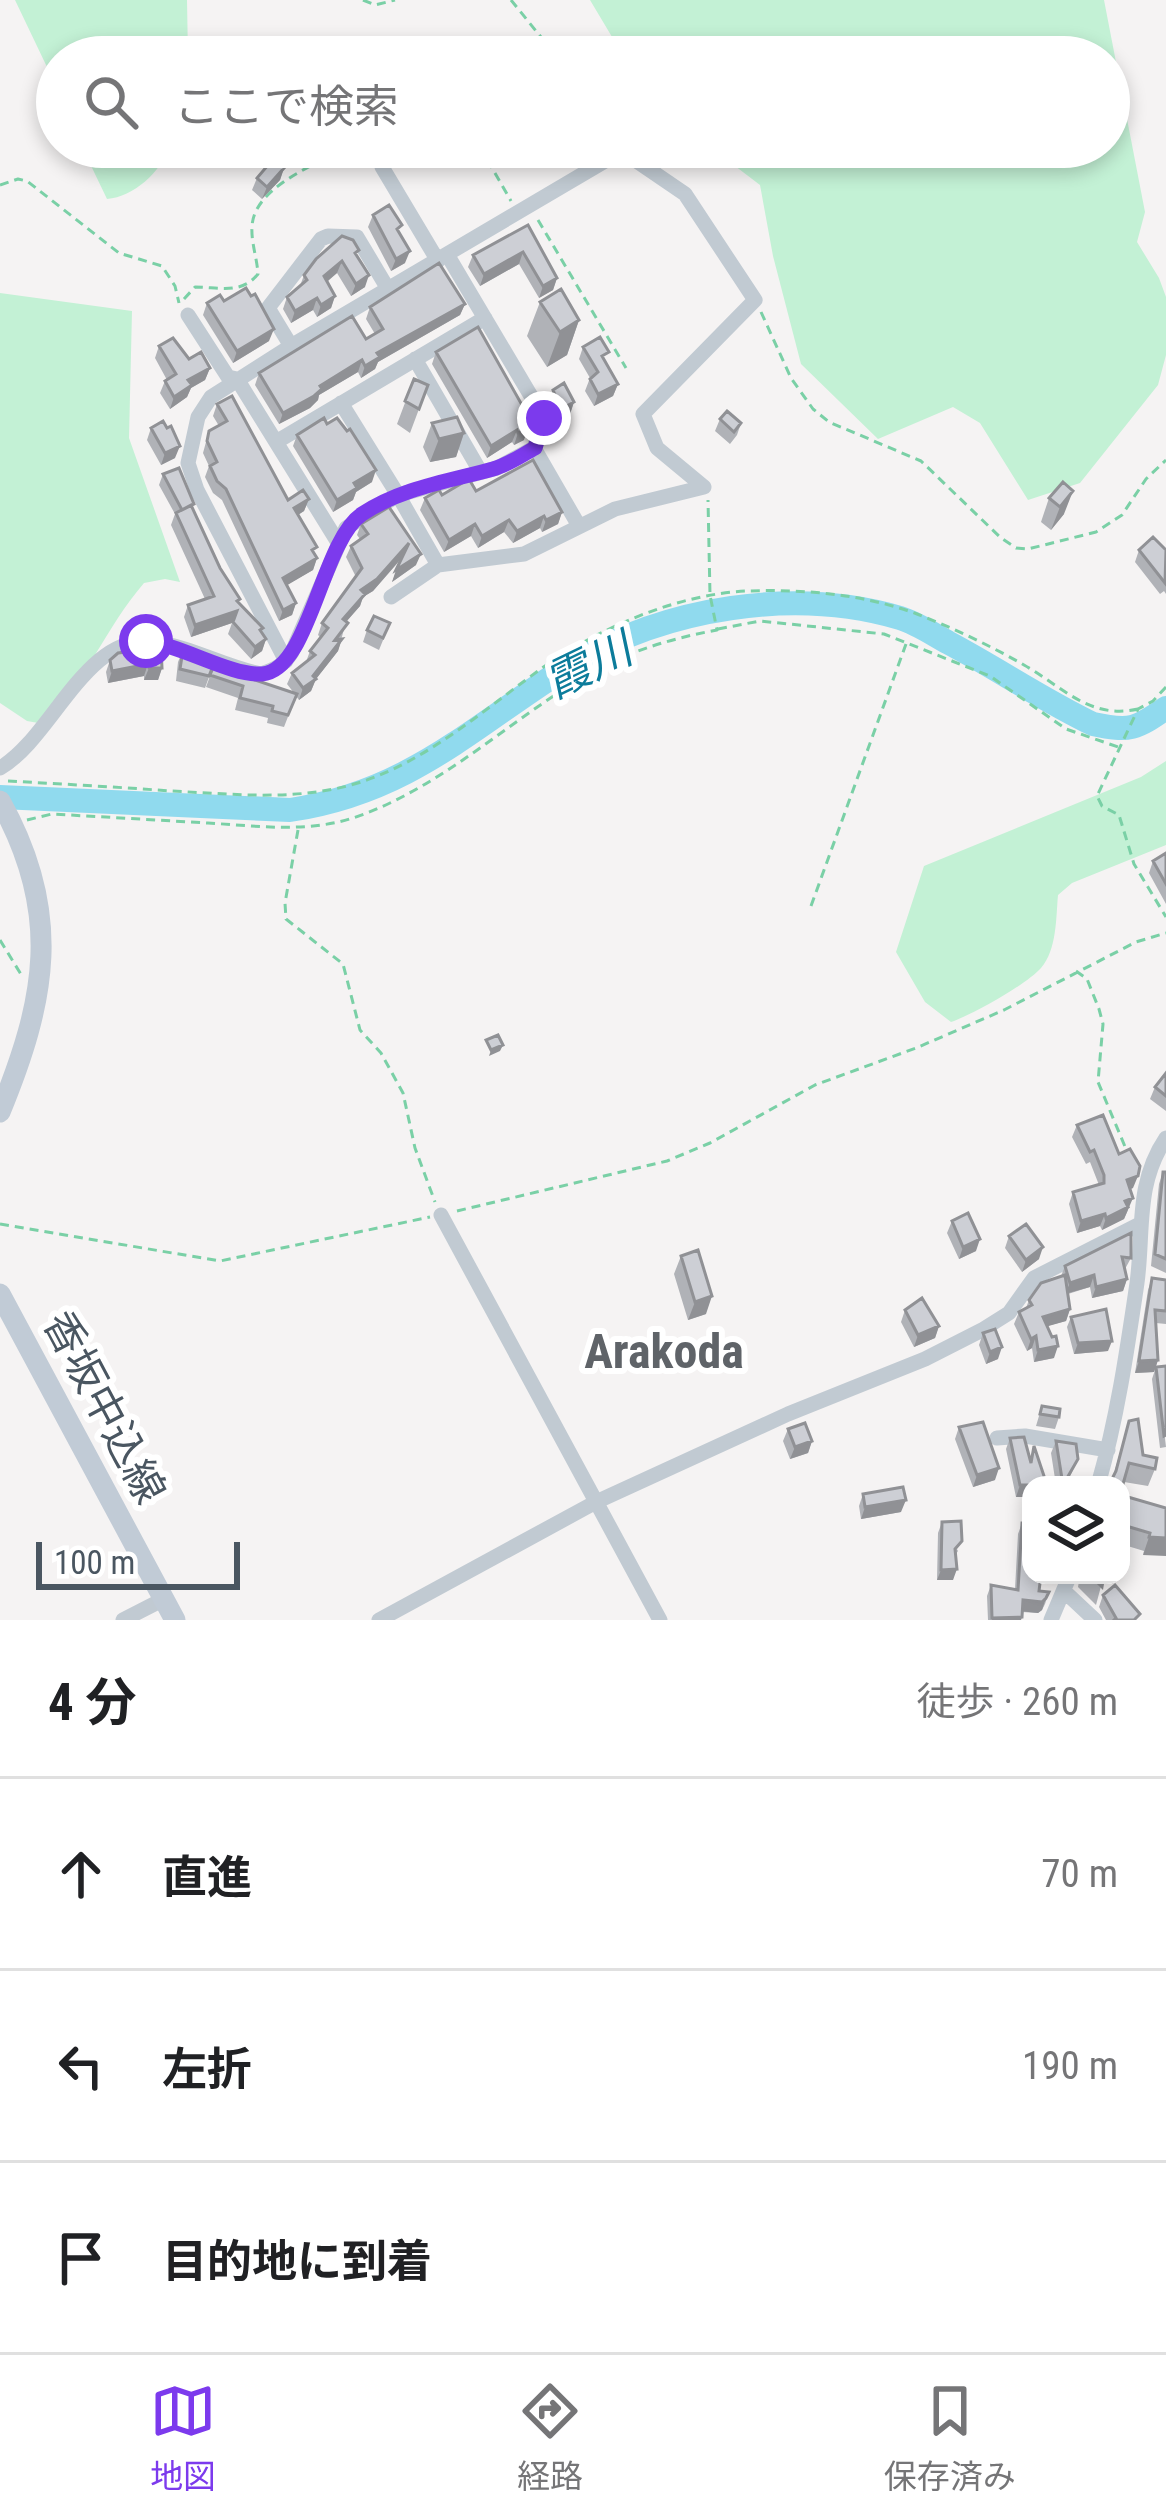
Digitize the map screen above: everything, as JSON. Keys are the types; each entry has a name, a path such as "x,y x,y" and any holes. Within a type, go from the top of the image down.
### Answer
{"main road":[{"path":"0,1112 27,1046 42,955 28,863 6,812"},
{"name":"香坂中込線","path":"0,1294 175,1620"}],"street":[{"path":"0,768 39,735 95,663 133,643 159,642 261,674 286,662 346,528 398,495 497,468 535,448 544,418 485,317 383,168"},
{"path":"286,662 196,490 188,463 198,416 211,398 237,379 594,168"},
{"path":"647,168 685,194 755,300 643,414 657,448 704,487"},
{"path":"291,346 268,308 321,239 357,237 388,289"},
{"path":"188,315 227,377 237,379 339,544"},
{"path":"276,442 485,317"},
{"path":"415,359 480,471"},
{"path":"341,403 438,566"},
{"path":"535,448 578,526"},
{"path":"391,597 438,566 524,554 627,506 704,487"},
{"path":"1101,1476 1138,1274 1145,1181 1166,1138"},
{"path":"441,1215 660,1620"},
{"path":"379,1620 596,1502 982,1330 1009,1313 1034,1278 1140,1224"},
{"path":"1138,1274 1157,1282"},
{"path":"997,1438 1025,1436 1108,1450"},
{"path":"1051,1620 1067,1584"},
{"path":"1068,1584 1095,1620"},
{"path":"123,1620 164,1599"}],"path":[{"path":"363,0 375,4 395,0"},
{"path":"511,0 540,36"},
{"path":"0,185 18,179 27,182 119,253 162,266 175,286 180,306 195,287 234,289 251,282 258,274 251,224 256,211 267,196 310,168"},
{"path":"495,168 626,368"},
{"path":"755,300 791,378 813,409 829,422 921,461 1016,548 1048,544 1110,525 1166,460"},
{"path":"704,487 710,598 717,630"},
{"path":"0,780 263,796 312,794 363,781 466,725 549,664 609,630 747,591 829,594 895,606 1025,666 1096,710 1136,711 1166,687"},
{"path":"6,812 298,829 352,818 434,779 578,680 615,660 651,645 760,621 872,631 907,642 990,676 1066,729 1121,748"},
{"path":"811,906 907,642"},
{"path":"1136,711 1126,740 1100,785 1098,800 1119,815 1134,864 1166,917"},
{"path":"298,829 286,919 343,964 360,1030 381,1053 403,1093 420,1163 441,1215"},
{"path":"0,1224 220,1261 667,1162 815,1085 1004,1010 1076,971 1166,932"},
{"path":"0,940 38,996"},
{"path":"1076,971 1087,979 1100,1010 1103,1037 1097,1082 1130,1158"}],"green space":[{"path":"15,0 187,0 188,36 36,36 36,44"},
{"path":"590,0 1104,0 1111,36 611,36"},
{"path":"1130,134 1145,212 1137,242 1166,297 1166,355 1158,385 1080,483 1028,500 980,423 953,407 878,439 801,364 760,185 738,168 1130,168"},
{"path":"92,168 157,168 127,194 107,199"},
{"path":"0,293 132,311 129,438 180,582 144,583 72,691 44,724 27,721 0,703"},
{"path":"1166,761 1166,845 1072,883 1058,895 1055,933 1046,961 1012,990 951,1022 925,1002 896,952 924,866 1141,777"}],"building":[{"path":"266,168 284,168 267,187 257,178"},
{"path":"389,205 410,251 396,259 373,215"},
{"path":"528,225 557,278 543,286 523,252 484,274 473,255"},
{"path":"342,236 353,240 369,275 356,284 342,261 324,276 335,296 321,305 317,298 295,311 287,297 307,280 304,275 316,259"},
{"path":"439,263 465,304 377,353 380,357 365,366 362,360 283,413 259,373 352,316 366,339 383,329 370,307"},
{"path":"246,288 251,296 255,294 274,329 237,351 207,303 220,295 224,301"},
{"path":"561,289 579,320 560,332 540,302"},
{"path":"478,327 531,421 528,428 491,446 436,352"},
{"path":"600,337 609,352 602,356 618,384 598,394 590,379 598,372 583,347"},
{"path":"173,338 189,359 201,352 210,368 188,380 192,385 174,397 165,381 176,374 159,346"},
{"path":"414,379 428,385 419,409 405,401"},
{"path":"564,383 574,402 561,409 553,390"},
{"path":"232,396 288,500 303,490 309,499 294,508 317,547 312,550 317,558 283,578 296,603 283,610 226,489 210,466 217,462 207,441 209,431 227,421 217,404"},
{"path":"727,411 741,423 734,432 720,419"},
{"path":"457,417 464,433 439,439 432,423"},
{"path":"324,418 327,424 337,418 350,429 376,470 337,500 297,435"},
{"path":"163,421 167,428 171,426 180,446 165,453 151,428"},
{"path":"533,460 562,512 517,531 509,520 482,536 475,524 449,540 425,498 439,490 442,495 469,479 476,491"},
{"path":"179,468 194,504 182,510 163,474"},
{"path":"1063,482 1073,491 1060,507 1049,498"},
{"path":"191,505 237,601 263,628 266,639 255,647 233,622 237,611 195,625 188,605 214,596 176,513"},
{"path":"389,507 421,554 396,570 409,543 361,590 365,594 343,619 348,623 335,640 342,639 313,676 316,679 303,688 292,673 315,655 310,651 328,628 322,623 362,568 351,546 368,534 361,524"},
{"path":"1153,537 1166,550 1165,583 1139,550"},
{"path":"374,616 390,623 383,638 367,630"},
{"path":"161,648 162,668 148,664 112,671 110,660 118,653"},
{"path":"183,650 199,653 198,661 213,666 209,676 180,669"},
{"path":"220,661 236,667 234,673 297,694 288,715 240,698 243,686 210,675"},
{"path":"1166,853 1166,884 1153,861"},
{"path":"498,1035 503,1045 491,1050 486,1040"},
{"path":"1166,1073 1166,1096 1155,1087"},
{"path":"1103,1115 1119,1154 1130,1149 1140,1166 1138,1176 1127,1180 1133,1198 1125,1201 1128,1207 1106,1218 1105,1214 1081,1221 1073,1192 1104,1183 1104,1175 1077,1125"},
{"path":"1166,1172 1166,1259 1155,1254"},
{"path":"968,1213 980,1239 963,1247 952,1221"},
{"path":"1026,1224 1043,1247 1026,1260 1009,1236"},
{"path":"1131,1233 1131,1258 1122,1257 1127,1279 1096,1287 1094,1275 1070,1283 1065,1266"},
{"path":"698,1250 712,1296 695,1302 681,1256"},
{"path":"1065,1275 1070,1309 1043,1317 1058,1346 1038,1350 1036,1336 1031,1339 1019,1312 1032,1305 1029,1300 1041,1283"},
{"path":"1152,1278 1166,1280 1166,1311 1155,1310 1158,1360 1139,1361"},
{"path":"922,1298 939,1326 918,1335 905,1310"},
{"path":"1106,1309 1112,1341 1078,1343 1071,1317"},
{"path":"995,1329 1002,1347 990,1352 983,1333"},
{"path":"1166,1366 1166,1435 1164,1436 1156,1367"},
{"path":"1042,1406 1060,1409 1059,1417 1040,1414"},
{"path":"1138,1419 1143,1455 1157,1458 1155,1469 1129,1463 1125,1476 1114,1476 1116,1471 1129,1421"},
{"path":"983,1422 999,1468 977,1475 959,1427"},
{"path":"805,1423 812,1441 795,1447 788,1429"},
{"path":"1024,1437 1031,1463 1034,1446 1044,1476 1022,1476 1020,1485 1010,1438"},
{"path":"1056,1441 1076,1444 1078,1459 1068,1476 1062,1476"},
{"path":"903,1487 906,1500 865,1507 863,1494"},
{"path":"1130,1498 1166,1508 1166,1538 1149,1537 1150,1533 1130,1527"},
{"path":"961,1521 962,1541 955,1549 957,1569 941,1570 942,1522"},
{"path":"1022,1523 1022,1584 1040,1584 1039,1591 1049,1592 1042,1602 1023,1600 1022,1617 992,1618 991,1585 1018,1590"},
{"path":"1115,1585 1140,1614 1134,1620 1114,1620 1103,1595"}],"waterway":[{"name":"霞川","path":"0,797 290,810 333,801 407,772 609,644 689,616 775,604 860,609 906,620 1093,724 1132,727 1166,708"}],"district":[{"name":"Arakoda","path":"664,1351"}],"route":[{"path":"146,641 261,674 278,669 292,652 346,528 398,495 497,468 535,448 544,418"}]}
